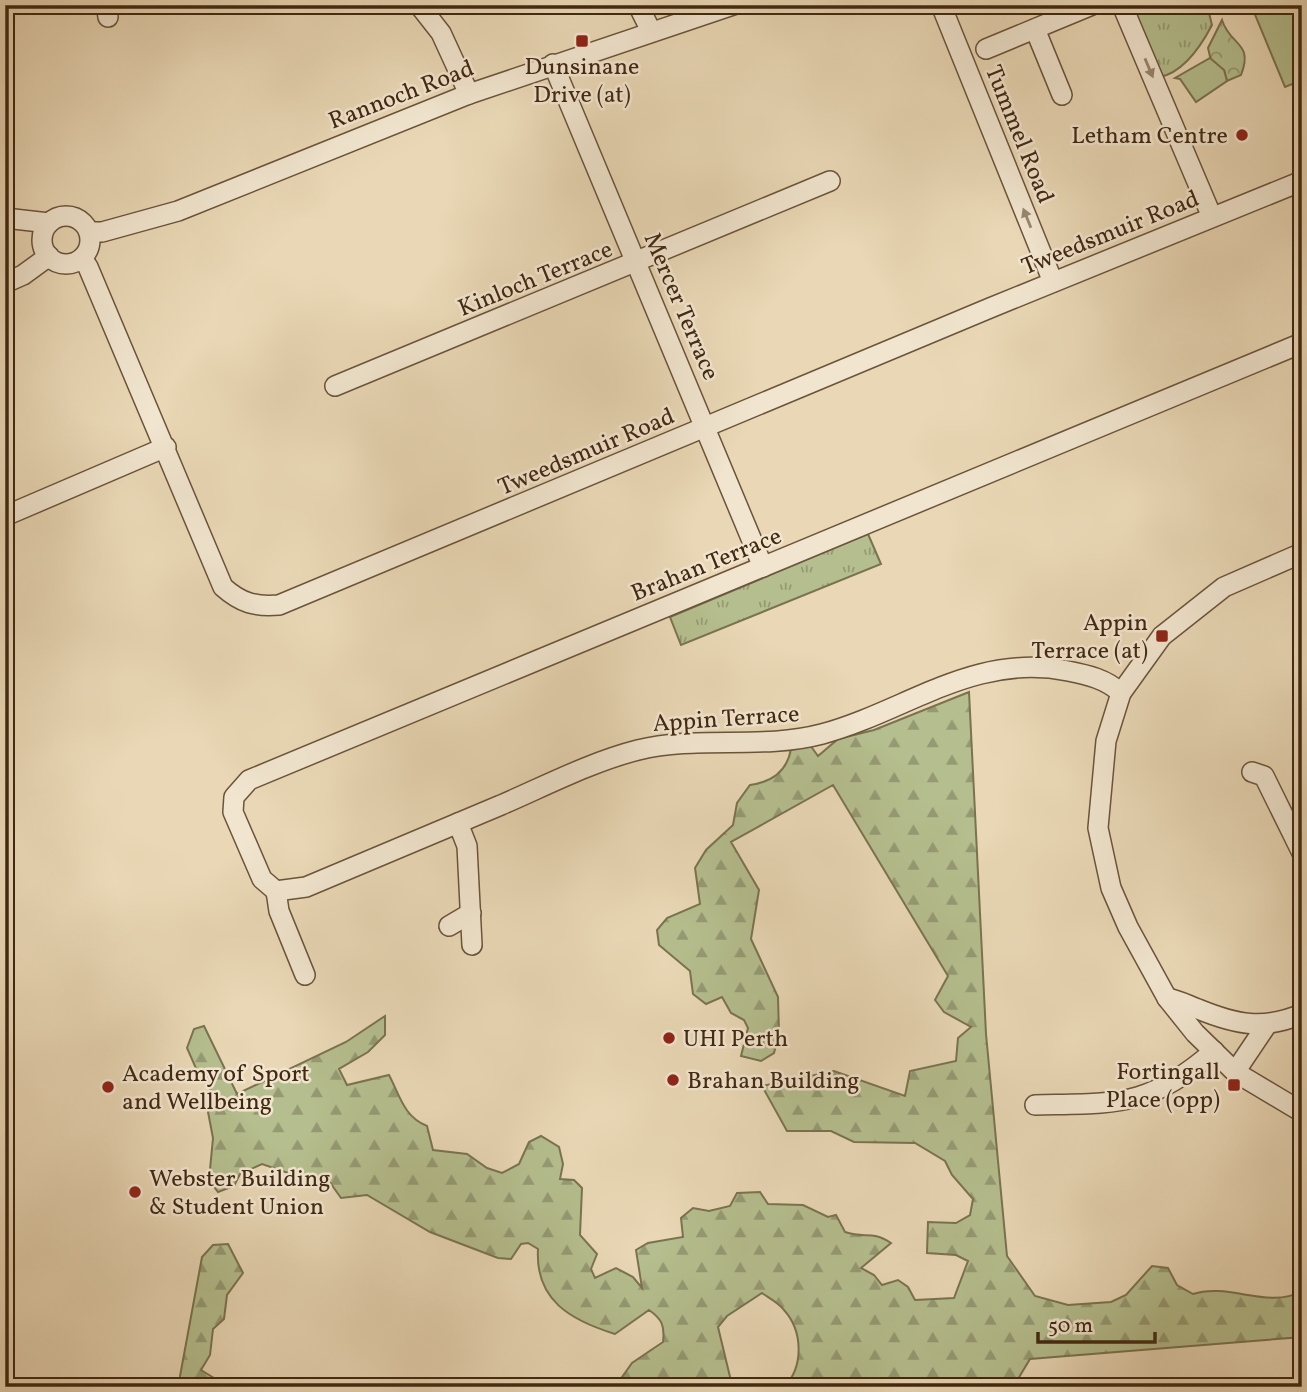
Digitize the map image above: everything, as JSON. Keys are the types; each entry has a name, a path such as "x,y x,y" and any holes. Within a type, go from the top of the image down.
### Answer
{"street":[{"path":"419,5 441,33 469,94"},
{"path":"638,5 651,31"},
{"name":"Rannoch Road","path":"89,232 102,232 178,211 469,94 733,5"},
{"name":"Tummel Road","path":"941,5 1053,282"},
{"path":"986,49 1092,5"},
{"path":"1122,5 1212,217"},
{"path":"1035,29 1062,95"},
{"name":"Mercer Terrace","path":"554,64 707,427 763,568"},
{"name":"Kinloch Terrace","path":"335,386 830,181"},
{"name":"Tweedsmuir Road","path":"82,258 89,267 223,587 239,602 263,606 279,605 1302,181"},
{"path":"5,218 49,223 57,218 76,218 89,232 89,246 82,258 65,263 49,256 43,243 49,223"},
{"path":"5,283 23,275 49,256"},
{"name":"Brahan Terrace","path":"276,891 262,879 233,812 234,797 248,780 1302,343"},
{"path":"5,516 166,447"},
{"path":"1302,553 1224,587 1162,636 1121,693 1106,741 1098,828 1111,888 1132,936 1167,998 1235,1072 1302,1112"},
{"name":"Appin Terrace","path":"276,891 306,887 639,750 681,744 807,738 848,725 983,671 1027,667 1060,670 1111,684 1121,693"},
{"path":"1252,772 1265,776 1302,853"},
{"path":"458,823 467,846 472,945"},
{"path":"276,891 279,911 305,975"},
{"path":"449,926 471,913"},
{"path":"1167,998 1180,1000 1229,1021 1266,1026 1302,1014"},
{"path":"1235,1072 1266,1026"},
{"path":"1035,1105 1134,1100 1172,1084 1214,1051"}],"green space":[{"path":"1129,5 1207,5 1212,25 1184,64 1160,77"},
{"path":"1251,5 1302,5 1302,80 1285,87"},
{"path":"1222,20 1245,56 1241,75 1227,81 1224,70 1211,61 1208,48"},
{"path":"1210,58 1224,70 1227,81 1196,102 1180,79 1175,78"},
{"path":"868,534 881,564 681,645 670,617"},
{"path":"969,692 986,1034 1007,1256 1035,1296 1068,1305 1111,1302 1126,1295 1152,1266 1168,1268 1177,1285 1193,1294 1221,1291 1276,1298 1302,1291 1302,1337 1030,1359 1018,1379 899,1387 784,1387 791,1379 798,1359 798,1338 784,1310 762,1293 727,1316 718,1327 731,1381 728,1387 615,1387 632,1363 663,1342 660,1320 649,1310 615,1334 570,1314 549,1295 542,1282 538,1249 528,1243 521,1244 511,1259 498,1258 430,1232 367,1195 341,1198 329,1181 312,1181 262,1164 240,1174 234,1186 218,1192 209,1180 213,1138 208,1112 217,1098 198,1073 187,1048 194,1029 204,1026 237,1094 346,1042 385,1016 385,1035 368,1052 339,1069 347,1085 389,1075 408,1111 427,1126 433,1150 467,1154 487,1168 502,1173 519,1164 529,1142 541,1136 559,1147 563,1164 560,1179 574,1180 582,1188 580,1235 597,1254 591,1269 595,1278 616,1268 633,1277 642,1288 636,1250 648,1243 683,1237 681,1218 693,1208 709,1211 730,1206 737,1193 760,1192 768,1204 803,1205 828,1217 836,1215 845,1232 878,1237 891,1243 861,1268 874,1275 882,1285 898,1280 908,1287 915,1300 954,1298 968,1261 956,1255 927,1253 928,1222 956,1223 970,1215 973,1199 952,1175 945,1161 915,1143 854,1142 831,1131 787,1131 762,1086 834,1071 905,1096 910,1071 956,1061 958,1038 971,1027 944,1012 935,1000 948,976 833,785 731,842 759,890 751,939 778,997 779,1033 774,1053 761,1061 741,1056 748,1028 744,1020 731,1013 722,997 706,1004 693,994 690,971 659,945 657,930 667,918 700,904 695,868 706,850 733,825 737,803 750,785 772,778 782,770 791,749 810,745 818,756 838,739 874,730"},
{"path":"228,1244 243,1273 227,1295 224,1319 213,1329 210,1355 201,1370 214,1378 215,1387 178,1387 202,1257 213,1245"},
{"path":"1018,1379 1019,1387 899,1387"}],"place":[{"name":"Dunsinane Drive (at)","path":"582,41"},
{"name":"Letham Centre","path":"1242,135"},
{"name":"Appin Terrace (at)","path":"1162,636"},
{"name":"UHI Perth","path":"669,1038"},
{"name":"Brahan Building","path":"673,1080"},
{"name":"Fortingall Place (opp)","path":"1234,1085"},
{"name":"Academy of Sport and Wellbeing","path":"108,1087"},
{"name":"Webster Building & Student Union","path":"135,1192"}]}
